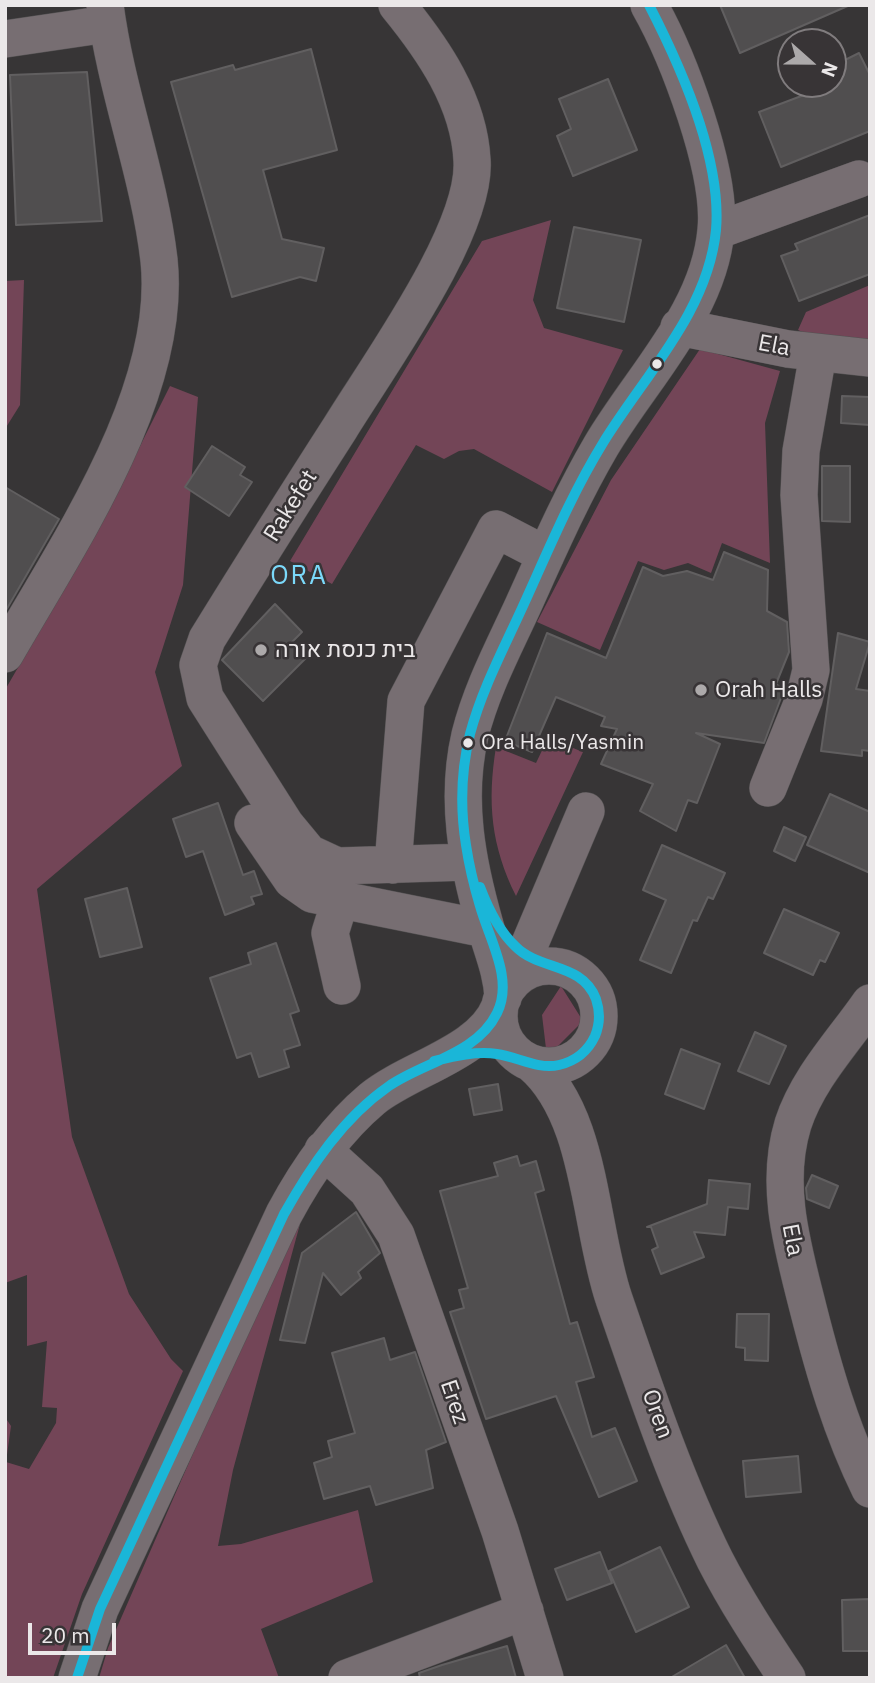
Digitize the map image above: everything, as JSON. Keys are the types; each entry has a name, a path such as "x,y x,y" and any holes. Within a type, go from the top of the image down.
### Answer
{"street":[{"path":"381,5 405,15"},
{"path":"528,1061 504,1037 500,1022 500,974 469,862 461,799 471,732 486,687 546,555 601,447 679,327 706,276 716,230 717,196 711,166 675,61 649,5"},
{"path":"5,39 106,15 159,263 157,313 141,386 118,450 5,654"},
{"name":"Rakefet","path":"405,15 446,74 458,102 472,160 470,196 456,232 413,310 207,639 198,671 208,705 285,824 309,853 337,866 469,862"},
{"path":"716,230 859,179"},
{"name":"Ela","path":"679,327 818,354 870,358"},
{"path":"768,788 804,699 811,670 799,495 803,435 818,354"},
{"path":"393,865 406,701 496,529 546,555"},
{"path":"77,1678 100,1609 284,1214 323,1150 373,1098 477,1038 490,1025 516,979 535,961 586,811"},
{"path":"253,823 301,889 340,901 486,929"},
{"path":"434,1061 477,1053 547,1066 562,1065 588,1048 599,1026 595,996 587,983 575,973 535,961 515,947 494,919 469,862"},
{"path":"340,901 330,933 342,986"},
{"name":"Ela","path":"870,1003 819,1073 800,1106 788,1147 785,1191 793,1250 825,1376 844,1433 870,1489"},
{"name":"Oren","path":"576,1131 580,1082 588,1048"},
{"name":"Oren","path":"528,1061 554,1087 576,1131 613,1295 693,1513 740,1606 787,1678"},
{"name":"Erez","path":"323,1150 367,1190 396,1235 545,1678"},
{"path":"347,1678 524,1611"}],"shaded area":[{"path":"551,220 533,300 544,328 623,350 552,492 474,449 459,451 444,459 416,445 332,584 290,561 482,241"},
{"path":"24,280 20,405 5,429 5,281"},
{"path":"870,285 870,343 821,340 798,330 806,312"},
{"path":"700,349 780,371 765,423 770,563 722,543 711,573 688,563 664,570 638,561 600,650 537,622 611,480"},
{"path":"170,386 198,397 183,585 155,672 182,766 37,889 72,1137 129,1294 171,1359 183,1371 82,1594 53,1678 5,1678 5,1417 11,1426 6,1462 29,1469 56,1423 57,1408 42,1407 47,1341 27,1346 27,1275 5,1283 5,690 102,522"},
{"path":"548,738 583,752 516,896 501,859 493,823 492,786 496,747 536,763"},
{"path":"561,986 583,1021 547,1057 542,1015"},
{"path":"300,1224 233,1470 218,1546 241,1544 358,1510 373,1582 261,1629 279,1678 99,1678 108,1648 273,1270"}],"building":[{"path":"720,5 850,5 797,28 777,28 777,37 740,53"},
{"path":"311,49 337,150 263,170 282,239 324,248 316,281 300,277 232,297 171,82 233,65 235,70"},
{"path":"859,53 870,75 870,131 781,167 759,112 796,98 847,98 847,59"},
{"path":"87,72 102,221 16,225 10,75"},
{"path":"608,79 637,150 573,176 557,136 571,129 559,99"},
{"path":"870,215 870,274 799,301 781,256 798,250 795,244"},
{"path":"574,227 641,240 624,322 557,308"},
{"path":"842,396 870,397 870,425 841,423"},
{"path":"212,446 245,467 240,475 252,482 229,516 185,487"},
{"path":"822,466 850,466 850,522 822,521"},
{"path":"5,487 59,519 5,612"},
{"name":"Orah Halls","path":"724,552 768,570 767,611 787,622 789,652 776,684 784,690 764,743 696,733 720,744 697,803 688,800 676,831 640,811 653,784 601,764 617,729 601,726 605,717 556,697 532,752 505,741 547,633 606,658 643,567 663,576 687,571 713,580"},
{"path":"275,604 302,632 292,642 307,657 263,701 222,660"},
{"path":"838,633 870,642 856,689 870,691 870,751 862,750 862,756 821,751"},
{"path":"830,794 870,812 870,873 807,845"},
{"path":"218,803 243,875 254,871 262,894 251,897 254,904 225,915 203,851 186,857 173,819"},
{"path":"784,827 806,837 795,861 774,851"},
{"path":"662,845 725,873 713,899 708,897 697,921 693,920 671,973 640,960 666,900 643,890"},
{"path":"127,888 142,947 100,957 85,899"},
{"path":"784,909 839,933 825,962 820,960 813,975 764,953"},
{"path":"276,943 299,1011 290,1014 300,1045 284,1050 289,1067 259,1077 251,1053 237,1058 210,978 251,964 248,953"},
{"path":"755,1032 786,1046 769,1084 738,1071"},
{"path":"681,1049 720,1064 704,1109 665,1094"},
{"path":"498,1084 502,1110 474,1115 469,1089"},
{"path":"517,1156 520,1166 536,1161 544,1190 535,1193 555,1269 570,1324 577,1322 594,1377 576,1382 592,1437 615,1428 637,1481 599,1497 556,1396 486,1419 450,1312 464,1308 459,1290 468,1288 440,1191 498,1176 494,1163"},
{"path":"812,1175 838,1186 829,1208 807,1199 806,1188"},
{"path":"709,1180 750,1184 748,1209 728,1207 725,1235 694,1232 704,1257 661,1274 652,1250 658,1247 651,1227 647,1227 707,1204"},
{"path":"356,1212 380,1253 358,1272 361,1278 341,1295 323,1273 305,1343 280,1340 302,1253"},
{"path":"737,1314 769,1314 768,1361 745,1360 745,1348 736,1347"},
{"path":"384,1338 390,1360 415,1352 446,1442 426,1450 433,1488 376,1505 370,1486 324,1499 314,1463 332,1457 328,1441 355,1433 332,1353"},
{"path":"798,1456 801,1492 746,1497 743,1461"},
{"path":"660,1547 689,1607 636,1632 609,1571"},
{"path":"600,1552 612,1583 567,1600 555,1569"},
{"path":"870,1599 870,1651 843,1651 842,1600"},
{"path":"726,1645 745,1678 670,1678"},
{"path":"507,1646 516,1678 420,1678 419,1673"}],"transit line":[{"path":"77,1678 100,1609 284,1214 305,1178 329,1144 372,1099 389,1086 449,1056 477,1038 488,1027 502,1000 503,987 498,959 476,891 464,831 463,776 470,734 494,669 560,523 603,443 688,316 711,260 716,230 713,174 706,144 686,85 649,5"},
{"path":"434,1061 466,1054 489,1053 543,1066 559,1065 581,1055 597,1031 598,1008 589,987 571,973 536,960 515,946 494,918 480,887"}],"place":[{"name":"בית כנסת אורה","path":"261,650"},
{"name":"Orah Halls","path":"701,690"},
{"name":"Ora Halls/Yasmin","path":"468,743"}],"district":[{"name":"ORA","path":"299,576"}]}
